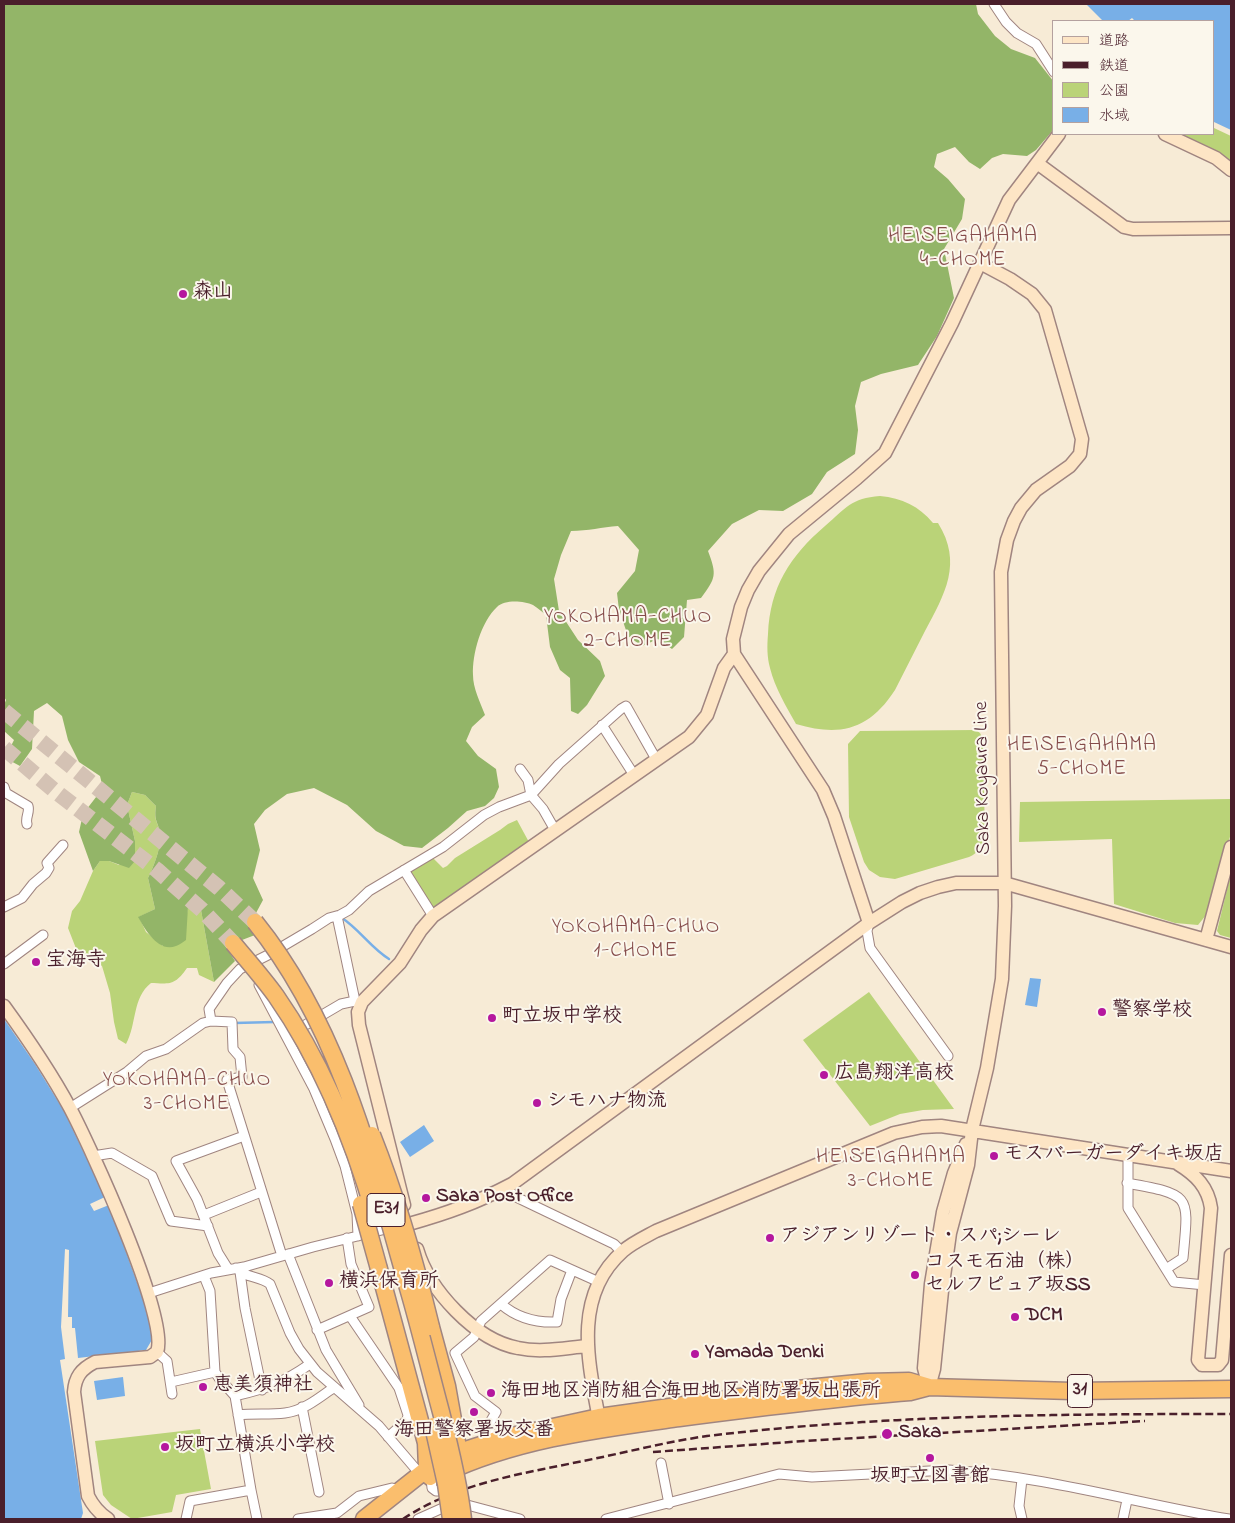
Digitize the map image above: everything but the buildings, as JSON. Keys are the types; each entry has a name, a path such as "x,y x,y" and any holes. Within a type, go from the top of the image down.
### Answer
{"highway":[{"name":"E31","path":"254,922 268,938 301,989 334,1056 359,1124 385,1208 436,1393 457,1482 463,1519"},
{"name":"E31","path":"233,943 286,1012 307,1048 337,1108 356,1158 373,1206 414,1350 437,1443 447,1513"},
{"path":"252,968 286,1021 330,1111 348,1162 426,1443 426,1474"},
{"path":"301,989 336,1049 354,1087 391,1183 410,1243 447,1386 460,1458"},
{"name":"31","path":"364,1519 400,1490 489,1441 796,1389 868,1382 910,1381 929,1387 1072,1391 1231,1389"},
{"path":"453,1420 462,1432 474,1439 489,1441"},
{"name":"31","path":"460,1458 512,1448 600,1423"},
{"name":"31","path":"382,1519 426,1474"}],"street":[{"path":"994,4 1006,22 1017,33 1036,44 1052,69"},
{"path":"948,1056 870,948 867,931 870,923 834,816 822,790 734,654 733,639 748,590 759,571 789,534 885,453 952,323 1009,200 1058,135"},
{"path":"1167,135 1216,158 1231,170"},
{"path":"1037,163 1124,227 1133,229 1231,228"},
{"name":"Saka Koyaura Line","path":"929,1387 934,1370 950,1233 968,1165 972,1130 987,1068 1002,979 1005,906 1001,572 1007,540 1021,508 1036,490 1070,466 1080,454 1082,439 1045,310 1032,294 1010,279 980,264"},
{"path":"286,1036 341,1004 362,1002 400,963 421,930 433,916 689,737 707,715 724,668 734,654"},
{"path":"211,1021 209,1009 227,983 240,969 252,968 329,918 349,910 369,891 443,847 484,815 531,795 559,764 626,706 656,759"},
{"path":"602,725 634,775"},
{"path":"520,769 528,780 531,795 543,809 555,830"},
{"path":"4,788 6,793 21,800 28,806 29,810 25,819 26,824"},
{"path":"4,907 22,898 33,884 46,873 49,868 47,863 63,845"},
{"path":"1206,940 1231,848"},
{"path":"404,870 433,916"},
{"path":"149,1293 204,1276 235,1270 347,1238 409,1224 450,1212 504,1188 538,1166 870,923 902,902 938,887 956,883 1004,883 1231,947"},
{"path":"337,916 358,1003 359,1025 409,1224 419,1256 436,1285 458,1314 494,1341 517,1348 538,1351 587,1346"},
{"path":"4,964 43,935"},
{"path":"252,968 314,1089 335,1139 345,1166 357,1214 358,1236"},
{"path":"4,1006 70,1108 93,1156 149,1293 160,1340 158,1352 150,1357 95,1362 80,1372 75,1381 74,1392 88,1496 93,1506 108,1519"},
{"path":"70,1108 127,1072 146,1056 166,1049 203,1023 211,1021 232,1022 233,1049 240,1057 242,1077 227,1080 262,1192 285,1255 326,1350 360,1408"},
{"path":"600,1423 587,1346 588,1312 598,1282 622,1252 656,1231 894,1133 922,1127 941,1126 1231,1171"},
{"path":"244,1136 176,1161 197,1199 218,1253 235,1270 270,1284 290,1333 310,1364 333,1388 360,1408 426,1474 432,1488 436,1492 444,1491 456,1502 520,1519"},
{"path":"93,1156 112,1154 152,1176 171,1220 208,1226"},
{"path":"1128,1155 1128,1208 1174,1282 1204,1285"},
{"path":"1175,1162 1202,1183 1210,1200 1211,1208 1198,1360 1202,1365 1218,1364 1222,1360 1231,1255"},
{"path":"1128,1183 1173,1193 1184,1204 1187,1213 1183,1258 1166,1269"},
{"path":"504,1188 516,1197 614,1244 622,1252"},
{"path":"204,1215 262,1192"},
{"path":"317,1330 369,1308 351,1264 347,1238"},
{"path":"489,1441 488,1426 496,1412 475,1396 455,1353 474,1337 481,1321 550,1260 598,1282"},
{"path":"235,1270 262,1390"},
{"path":"501,1304 523,1318 542,1323 557,1322 560,1299 572,1270"},
{"path":"204,1276 210,1291 216,1372 218,1378 235,1396 257,1519"},
{"path":"350,1316 399,1388 408,1415 407,1420 388,1437"},
{"path":"158,1352 167,1361 172,1394"},
{"path":"235,1396 262,1390 290,1378 310,1364"},
{"path":"170,1382 216,1372"},
{"path":"238,1415 287,1413 310,1404 333,1388"},
{"path":"302,1407 319,1492"},
{"path":"662,1463 669,1504"},
{"path":"606,1519 779,1474 812,1478 949,1470 1050,1483 1128,1500 1183,1515 1230,1519"},
{"path":"1022,1479 1019,1506 1022,1519"},
{"path":"298,1519 338,1513 359,1496 392,1488 400,1490"},
{"path":"186,1519 190,1501 251,1490"},
{"path":"1123,1519 1128,1500"},
{"path":"444,1519 456,1502"},
{"path":"418,1519 447,1513"}],"green space":[{"path":"4,4 976,4 978,14 995,36 1011,49 1035,58 1052,79 1052,131 1036,150 1027,156 1003,154 992,158 980,169 969,162 955,147 937,154 934,167 948,179 965,199 962,219 944,249 954,298 937,336 918,365 881,374 861,382 855,406 858,430 855,454 827,472 812,494 783,511 759,510 732,524 708,551 714,576 710,586 701,598 687,600 684,637 672,649 658,639 642,646 628,636 619,610 617,593 635,571 639,550 618,526 571,531 554,579 559,611 578,640 600,661 605,676 587,705 578,714 571,711 570,678 560,670 550,647 546,615 533,605 525,602 500,604 486,621 476,648 473,667 474,685 485,715 472,727 466,741 478,756 496,769 499,787 494,798 485,806 467,811 422,848 404,846 376,831 347,805 314,788 287,794 265,810 254,824 260,850 253,878 263,900 256,913 248,920 255,935 242,940 232,935 224,944 235,961 214,982 201,910 194,903 188,907 186,940 176,946 163,946 158,943 148,933 138,917 155,909 148,878 160,843 156,806 145,795 132,792 127,805 135,841 135,861 129,868 109,861 100,861 93,871 79,832 83,814 103,788 100,776 79,762 68,740 62,716 47,703 34,711 32,749 20,766 5,758 14,740 4,731 4,705 6,700 4,697"},
{"path":"1215,128 1231,136 1231,162 1209,147 1180,135 1215,135"},
{"path":"880,496 910,504 933,523 938,523 949,552 950,565 944,591 895,690 875,714 864,722 840,730 826,730 796,724 778,690 768,660 767,643 770,617 778,587 792,561 813,537 838,514 849,505 862,499"},
{"path":"976,730 983,739 985,838 980,849 969,857 895,879 880,877 869,870 864,862 849,817 848,744 860,731"},
{"path":"132,792 145,795 156,806 156,818 160,832 159,850 148,878 155,909 139,917 146,932 163,946 186,920 188,907 193,903 201,910 214,982 199,975 197,968 187,968 179,978 172,982 151,983 141,996 126,1044 118,1039 110,993 102,966 77,951 68,928 72,911 80,901 93,871 100,861 109,861 119,865 135,841 127,805"},
{"path":"1231,799 1231,833 1211,909 1198,925 1175,923 1114,904 1112,839 1019,842 1020,802"},
{"path":"517,820 530,844 434,913 409,871 432,857 443,868 455,858"},
{"path":"1231,873 1231,938 1220,935 1217,931"},
{"path":"869,992 954,1109 923,1110 900,1114 870,1126 803,1040"},
{"path":"200,1429 211,1489 176,1495 172,1512 132,1519 111,1505 103,1495 95,1441"}],"water":[{"path":"1086,4 1231,4 1231,130 1215,122 1215,20 1134,20 1132,18 1129,20 1102,20"},
{"path":"1030,978 1041,979 1037,1007 1025,1005"},
{"path":"4,1019 64,1111 105,1197 90,1204 94,1211 109,1205 143,1299 153,1338 146,1350 78,1358 75,1328 72,1328 72,1317 68,1317 69,1250 65,1249 61,1327 65,1359 60,1360 83,1513 81,1519 4,1519"},
{"path":"424,1125 434,1141 410,1157 400,1142"},
{"path":"123,1377 125,1396 97,1400 94,1381"}],"waterway":[{"path":"342,918 354,927 376,950 389,959"},
{"path":"234,1023 275,1022"}],"tunnel":[{"path":"4,711 219,888 255,922"},
{"path":"4,748 55,791 157,870 202,910 233,943"}],"railway":[{"path":"403,1519 445,1497 490,1481 660,1444 707,1436 838,1424 969,1417 1231,1414"},
{"path":"653,1452 1145,1421"}],"place":[{"name":"森山","path":"183,294"},
{"name":"宝海寺","path":"36,962"},
{"name":"警察学校","path":"1102,1012"},
{"name":"町立坂中学校","path":"492,1018"},
{"name":"広島翔洋高校","path":"824,1075"},
{"name":"シモハナ物流","path":"537,1103"},
{"name":"モスバーガーダイキ坂店","path":"994,1156"},
{"name":"Saka Post Office","path":"426,1198"},
{"name":"アジアンリゾート・スパ;シーレ","path":"770,1238"},
{"name":"コスモ石油（株） セルフピュア坂SS","path":"915,1275"},
{"name":"横浜保育所","path":"329,1283"},
{"name":"DCM","path":"1015,1317"},
{"name":"Yamada Denki","path":"695,1354"},
{"name":"恵美須神社","path":"203,1387"},
{"name":"海田地区消防組合海田地区消防署坂出張所","path":"491,1393"},
{"name":"海田警察署坂交番","path":"474,1412"},
{"name":"Saka","path":"887,1434"},
{"name":"坂町立横浜小学校","path":"165,1447"},
{"name":"坂町立図書館","path":"930,1458"}],"district":[{"name":"HEISEIGAHAMA 4-CHOME","path":"963,250"},
{"name":"YOKOHAMA-CHUO 2-CHOME","path":"628,631"},
{"name":"HEISEIGAHAMA 5-CHOME","path":"1082,759"},
{"name":"YOKOHAMA-CHUO 1-CHOME","path":"636,941"},
{"name":"YOKOHAMA-CHUO 3-CHOME","path":"187,1094"},
{"name":"HEISEIGAHAMA 3-CHOME","path":"891,1171"}]}
